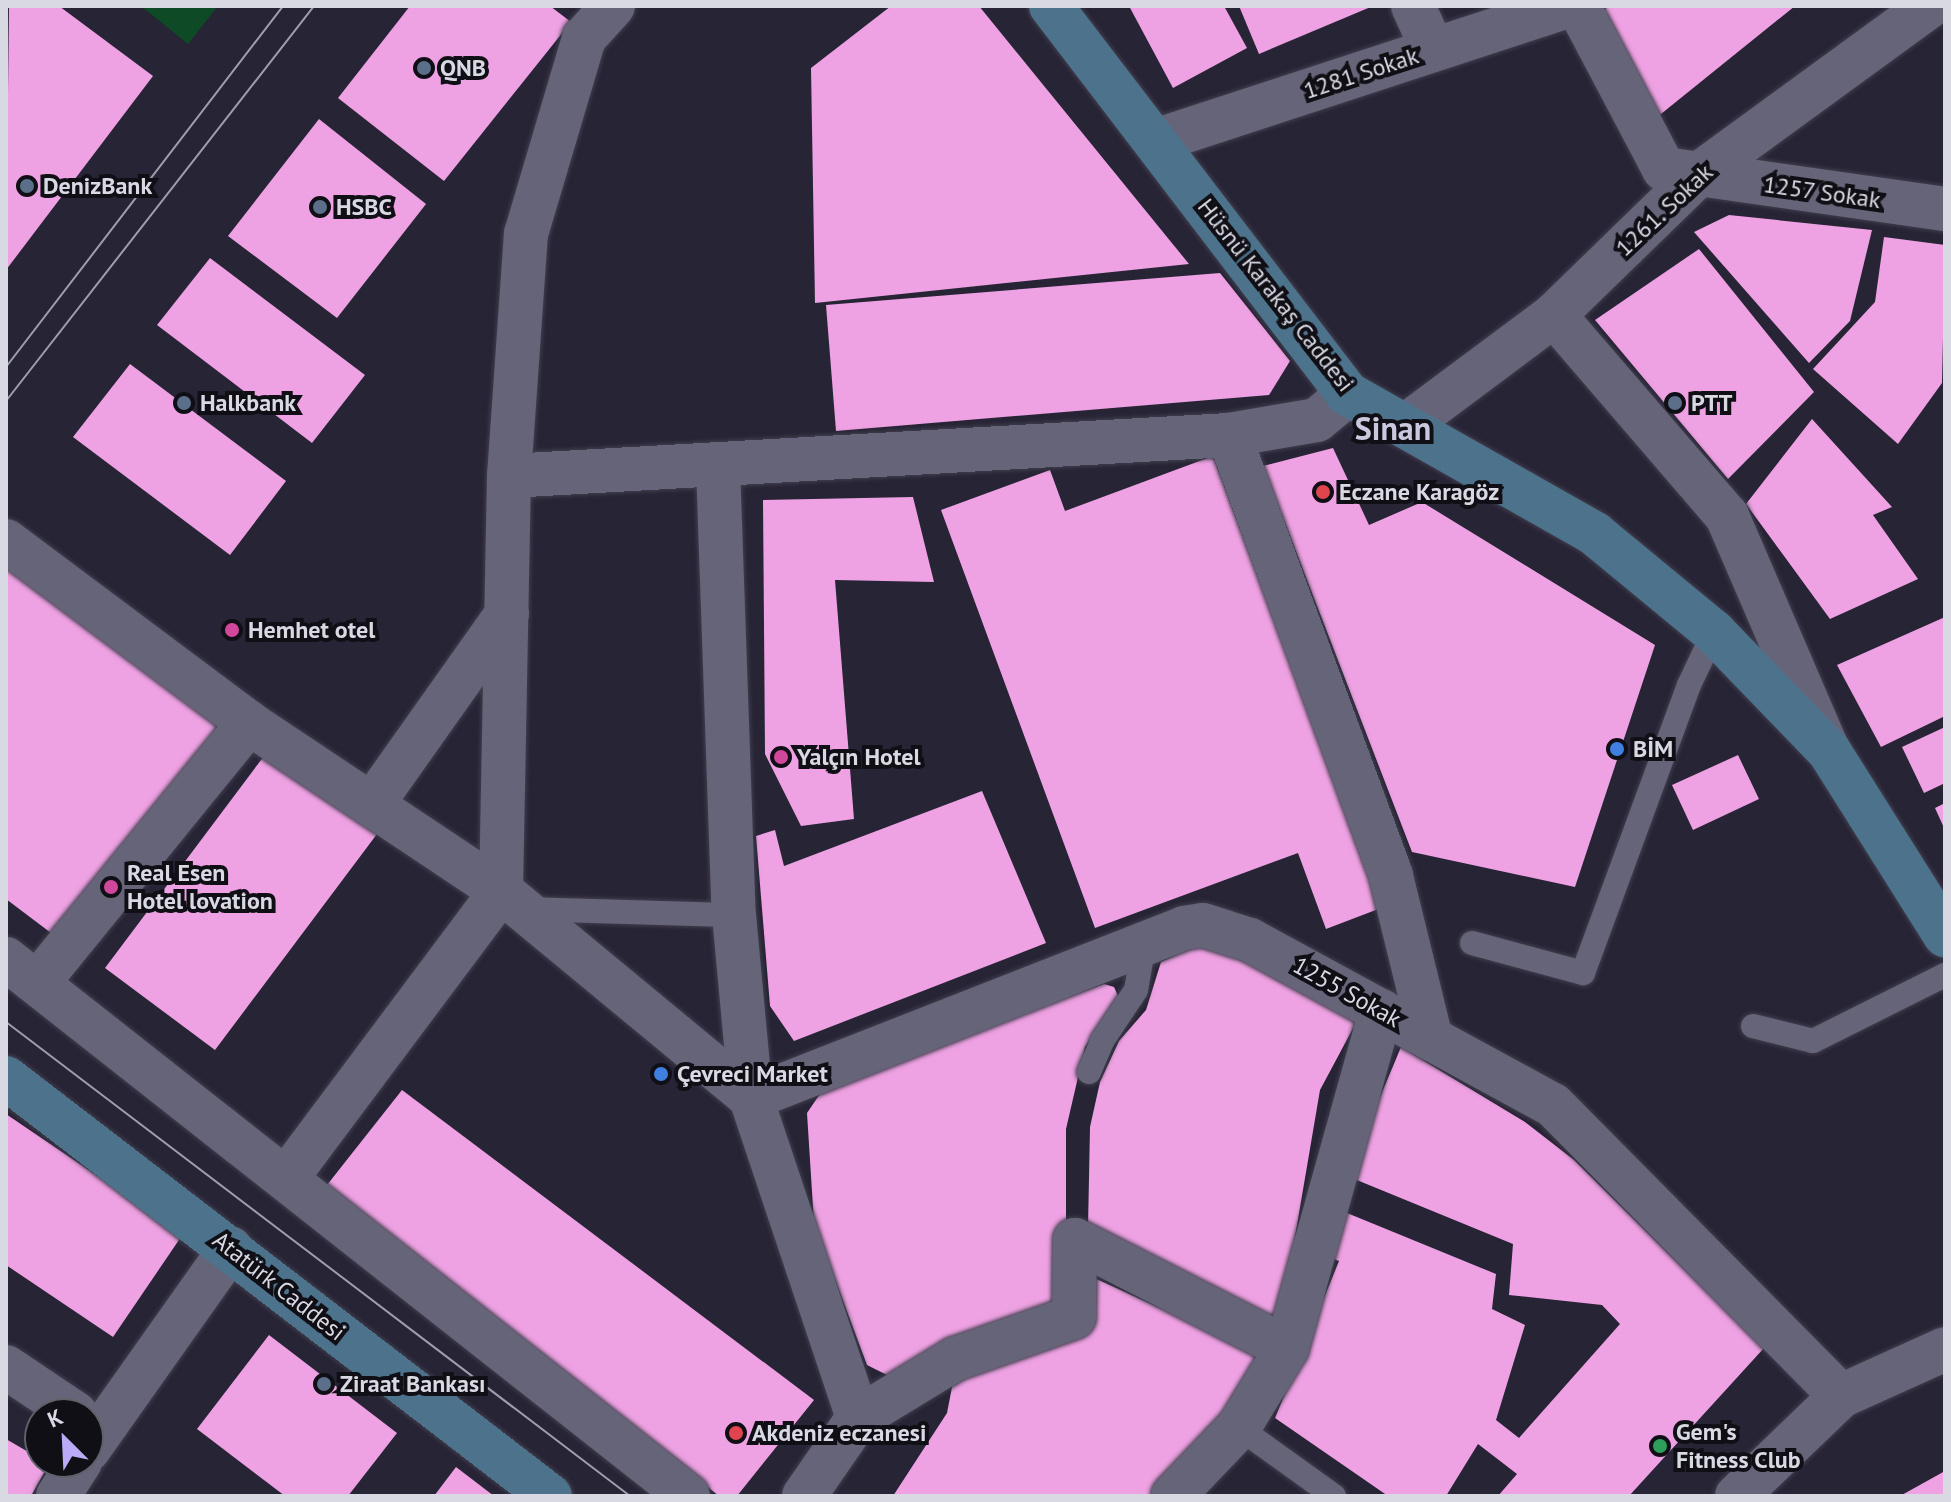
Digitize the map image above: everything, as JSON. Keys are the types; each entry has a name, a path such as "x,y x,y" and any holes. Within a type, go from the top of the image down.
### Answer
{"street":[{"path":"288,1176 512,900 507,614 509,476 526,234 584,38 613,6"},
{"name":"Hüsnü Karakaş Caddesi","path":"1051,6 1348,394 1408,424 1595,534 1714,632 1829,751 1945,935"},
{"path":"1413,6 1433,50"},
{"name":"1281 Sokak","path":"1155,141 1567,6"},
{"name":"1257 Sokak","path":"1578,6 1664,169 1945,209"},
{"name":"1261. Sokak","path":"1408,424 1554,315 1699,174 1929,6"},
{"path":"1554,315 1727,516 1829,751"},
{"path":"509,476 1229,435 1317,420 1348,394"},
{"path":"1229,435 1391,876 1431,1039"},
{"path":"718,466 734,915 751,1098 858,1418"},
{"path":"6,541 249,723 373,803 512,900 751,1098"},
{"path":"373,803 507,614"},
{"path":"249,723 23,970 288,1176 688,1496"},
{"name":"1255 Sokak","path":"751,1098 1144,944 1203,925 1250,940 1553,1105 1841,1396"},
{"path":"1173,1496 1239,1427 1287,1348 1381,1011"},
{"name":"Atatürk Caddesi","path":"6,1078 550,1496"},
{"path":"804,1496 858,1418 955,1359 1074,1317 1075,1240 1287,1348"},
{"path":"104,1414 231,1248"},
{"path":"1737,1496 1841,1396 1945,1349"},
{"path":"6,1367 42,1398"}],"lane":[{"path":"1472,943 1583,973 1689,685 1714,632"},
{"path":"512,900 734,915"},
{"path":"1089,1072 1102,1041 1136,990 1144,944"},
{"path":"1753,1026 1813,1041 1945,975"},
{"path":"1256,1440 1334,1496"}],"green space":[{"path":"141,6 218,6 188,44"}],"building":[{"path":"9,6 59,6 153,76 6,270"},
{"path":"410,6 550,6 571,22 444,181 338,98"},
{"path":"891,6 979,6 1189,264 815,303 811,68"},
{"path":"1129,6 1224,6 1247,48 1173,88"},
{"path":"1239,6 1373,6 1259,54"},
{"path":"1608,6 1795,6 1656,118 1594,21"},
{"path":"319,119 426,204 337,318 228,236"},
{"path":"1729,215 1872,230 1850,321 1809,363 1694,232"},
{"path":"1884,237 1945,245 1942,383 1898,444 1813,369 1875,302"},
{"path":"1699,249 1814,392 1728,479 1595,320"},
{"path":"210,258 365,375 312,443 157,325"},
{"path":"1220,273 1290,361 1269,395 836,431 826,305"},
{"path":"130,364 286,481 230,555 73,437"},
{"path":"1812,419 1892,507 1873,515 1918,579 1830,619 1746,504"},
{"path":"1333,448 1369,525 1422,502 1655,645 1575,887 1412,852 1263,466"},
{"path":"1213,456 1381,908 1326,929 1298,853 1095,928 941,510 1050,470 1065,511"},
{"path":"913,497 934,582 835,580 854,819 801,826 765,754 763,500"},
{"path":"6,561 229,726 59,939 6,899"},
{"path":"1945,617 1945,716 1881,747 1837,665"},
{"path":"1945,727 1945,783 1924,793 1902,747"},
{"path":"270,748 380,830 215,1050 105,968"},
{"path":"1738,755 1759,799 1693,830 1672,785"},
{"path":"982,791 1046,943 794,1041 770,1006 756,836 775,830 784,866"},
{"path":"1945,803 1945,830 1935,808"},
{"path":"1210,940 1358,1019 1320,1090 1280,1325 1088,1227 1090,1127 1100,1082 1119,1041 1146,1010 1161,962"},
{"path":"1104,984 1114,987 1118,996 1085,1047 1066,1129 1066,1299 895,1379 867,1365 814,1223 807,1113 826,1085"},
{"path":"1401,1047 1525,1122 1574,1160 1764,1348 1629,1496 1498,1496 1517,1474 1478,1444 1446,1496 1388,1496 1275,1418 1339,1261 1329,1257 1347,1213 1496,1274 1492,1309 1525,1325 1496,1420 1519,1438 1620,1324 1602,1305 1509,1295 1513,1244 1347,1176"},
{"path":"402,1090 814,1400 737,1496 719,1496 327,1185"},
{"path":"6,1114 183,1234 113,1337 6,1265"},
{"path":"1090,1276 1264,1356 1200,1450 1151,1496 893,1496 947,1413 953,1382"},
{"path":"269,1335 397,1433 348,1496 285,1496 197,1429"},
{"path":"6,1439 24,1449 24,1478 41,1478 31,1496 6,1496"},
{"path":"456,1467 494,1496 434,1496"},
{"path":"1945,1471 1945,1496 1900,1496"}],"tram line":[{"path":"6,367 283,6"},
{"path":"6,401 314,6"},
{"path":"6,1022 630,1496"}],"place":[{"name":"QNB","path":"424,68"},
{"name":"DenizBank","path":"27,186"},
{"name":"HSBC","path":"320,207"},
{"name":"Halkbank","path":"184,403"},
{"name":"PTT","path":"1675,403"},
{"name":"Eczane Karagöz","path":"1323,492"},
{"name":"Hemhet otel","path":"232,630"},
{"name":"BİM","path":"1617,749"},
{"name":"Yalçın Hotel","path":"781,757"},
{"name":"Real Esen Hotel lovation","path":"111,887"},
{"name":"Çevreci Market","path":"661,1074"},
{"name":"Ziraat Bankası","path":"324,1384"},
{"name":"Akdeniz eczanesi","path":"736,1433"},
{"name":"Gem's Fitness Club","path":"1660,1446"}],"district":[{"name":"Sinan","path":"1393,428"}]}
